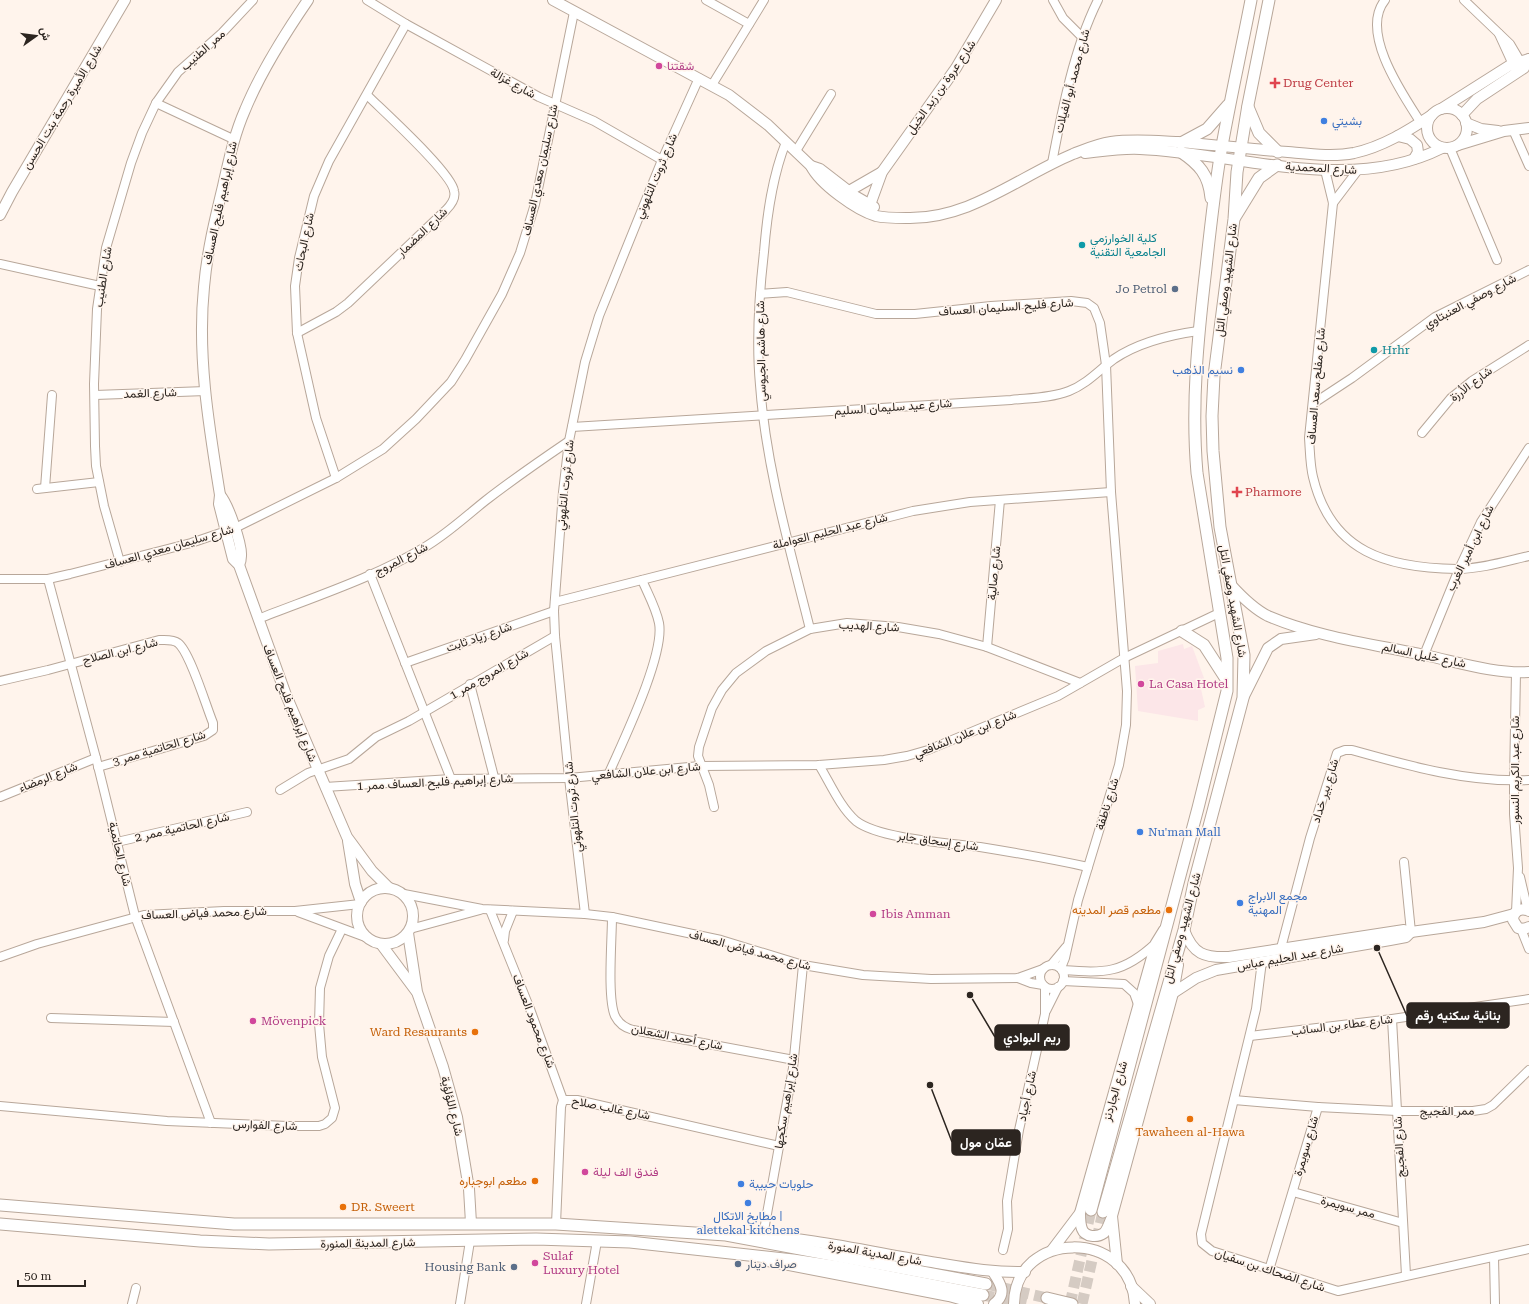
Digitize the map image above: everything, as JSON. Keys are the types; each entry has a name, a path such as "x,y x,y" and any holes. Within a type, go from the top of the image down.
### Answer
{"main road":[{"name":"شارع الشهيد وصفي التل","path":"1086,1211 1166,927 1218,733 1228,683 1227,658 1203,520 1195,448 1194,396 1198,331 1212,210 1222,146 1251,0"},
{"name":"شارع الشهيد وصفي التل","path":"1107,1214 1184,930 1243,698 1244,654 1231,585 1216,489 1212,416 1214,376 1234,219 1239,160 1248,105 1269,0"},
{"path":"1212,210 1206,176 1197,163 1181,148 1207,129 1230,103"},
{"path":"1248,105 1259,133 1278,152"},
{"path":"1234,219 1256,182 1266,171 1277,165"},
{"path":"1182,631 1204,645 1214,658 1228,683"},
{"name":"شارع المدينة المنورة","path":"0,1205 234,1224 556,1224 726,1235 982,1294"},
{"name":"شارع المدينة المنورة","path":"0,1224 240,1243 312,1244 536,1240 597,1241 661,1245 839,1266 982,1294"},
{"path":"1047,1298 1072,1304"}],"street":[{"name":"شارع الأميرة رحمة بنت الحسن","path":"0,215 125,0"},
{"name":"ممر الطنيب","path":"156,103 178,72 222,33 253,0"},
{"name":"شارع إبراهيم فليح العساف","path":"308,0 281,40 260,79 233,139 209,245 204,288 203,323 206,391 220,495 226,501 230,530 241,556 239,565 258,619 316,770 347,837 372,870 389,888"},
{"name":"شارع غزالة","path":"367,0 406,24 554,104 570,109 594,121 662,160"},
{"path":"555,0 574,12 712,85 750,109 796,151 811,166 816,174 847,199 867,212 878,216 922,217 940,215 962,209 984,200 1052,163 1093,146 1117,142 1149,140 1181,148"},
{"path":"706,0 749,24"},
{"path":"712,85 764,0"},
{"name":"شارع عروة بن زيد الخيل","path":"870,205 882,172 956,68 996,0"},
{"path":"1053,0 1063,18 1083,38"},
{"name":"شارع محمد أبو الفيلات","path":"1052,163 1060,119 1083,38 1098,0"},
{"path":"1385,0 1378,15 1377,28 1379,42 1392,74 1420,123"},
{"path":"1464,0 1510,44 1522,64"},
{"name":"شارع سليمان معدي العساف","path":"0,579 48,579 191,543 230,530 336,478 383,449 416,420 451,382 478,337 502,294 527,235 535,204 554,104 574,12"},
{"name":"شارع البحاث","path":"336,478 316,418 297,333 295,286 298,258 312,203 329,161 406,24"},
{"path":"1496,260 1450,147 1431,140 1428,134 1429,121 1432,115 1441,109 1522,64"},
{"path":"1450,147 1466,133 1464,119 1477,99 1522,64"},
{"name":"شارع ثروت التلهوني","path":"585,914 569,778 555,636 554,611 563,492 569,441 585,362 599,316 662,160 699,78"},
{"path":"796,151 831,94"},
{"name":"شارع المضمار","path":"297,333 329,316 348,303 453,202 455,192 444,171 367,95"},
{"path":"156,103 233,139"},
{"name":"شارع الطنيب","path":"120,562 99,482 95,446 95,395 100,286 106,248 131,163 156,103"},
{"path":"1441,109 1454,110 1464,119 1481,129 1508,131 1529,128"},
{"name":"شارع المحمدية","path":"1181,148 1222,146 1278,152 1344,155 1369,148 1398,136 1432,115"},
{"path":"1508,131 1529,166"},
{"name":"شارع المحمدية","path":"1181,148 1220,157 1277,165 1325,170 1358,170 1414,159 1450,147 1508,131"},
{"path":"1398,136 1410,139 1417,145 1418,152 1414,159"},
{"name":"شارع هاشم الجيوسي","path":"786,142 779,159 772,187 765,232 760,294 759,383 772,469 810,628"},
{"path":"811,166 820,169 887,216"},
{"name":"شارع مفلح سعد العساف","path":"1325,170 1334,203 1314,403 1309,438 1313,477 1327,513 1351,543 1388,560 1458,569 1529,556"},
{"path":"1334,203 1358,170"},
{"name":"شارع عروة بن زيد الخيل","path":"850,191 882,172"},
{"path":"0,264 100,286"},
{"name":"شارع وصفي العنبتاوي","path":"1314,403 1352,378 1435,317 1529,270"},
{"name":"شارع فليح السليمان العساف","path":"760,294 787,292 876,314 895,315 991,306 1071,301 1087,303 1094,308 1100,323 1106,365 1111,492 1124,658"},
{"name":"شارع عيد سليمان السليم","path":"572,427 1012,400 1059,395 1082,384 1124,353 1144,343 1198,331"},
{"name":"شارع الأرزة","path":"1422,433 1451,398 1472,381 1529,345"},
{"name":"شارع الغمد","path":"95,395 206,391"},
{"path":"52,395 41,489 99,482"},
{"name":"شارع المروج","path":"451,778 370,574 409,556 440,538 486,501 569,441"},
{"name":"شارع ابن أمير الغرب","path":"1424,655 1458,569 1481,522 1529,448"},
{"name":"شارع عبد الحليم العواملة","path":"555,602 789,541 913,511 1000,500 1111,492"},
{"name":"شارع صالية","path":"987,647 1000,500"},
{"path":"258,619 370,574"},
{"name":"شارع الحاتمية","path":"48,579 96,758 135,916 211,1123"},
{"path":"609,774 650,672 660,637 659,623 656,612 642,580"},
{"name":"شارع خليل السالم","path":"1231,585 1245,599 1268,615 1320,634 1480,667 1516,672 1529,672"},
{"name":"شارع زياد ثابت","path":"405,663 554,611"},
{"name":"شارع ابن علان الشافعي","path":"569,778 700,766 820,765 907,756 928,750 1033,707 1124,658 1219,613"},
{"name":"شارع الهديب","path":"714,807 709,785 700,766 698,756 699,747 712,708 722,690 736,673 750,662 785,640 810,628 847,623 898,627 939,634 987,647 1080,683"},
{"name":"شارع خليل السالم","path":"1243,698 1268,648 1281,639 1320,634"},
{"name":"شارع المروج ممر 1","path":"280,790 308,773 344,762 376,737 424,712 555,636"},
{"name":"شارع ابن الصلاح","path":"0,681 159,640 175,641 183,648 212,724"},
{"name":"شارع ناطفة","path":"1061,969 1088,867 1123,749 1126,725 1124,658"},
{"name":"شارع عبد الكريم النسور","path":"1515,913 1518,868 1514,814 1516,672"},
{"path":"470,684 494,777"},
{"name":"شارع الحاتمية ممر 3","path":"98,767 204,736 213,730 212,724"},
{"name":"شارع بير خداد","path":"1280,948 1310,838 1337,753 1345,750 1352,750 1423,770 1514,781 1529,780"},
{"name":"شارع الرمضاء","path":"0,797 96,758"},
{"name":"شارع إسحاق جابر","path":"820,765 850,814 864,826 916,839 1033,855 1088,867"},
{"name":"شارع إبراهيم فليح العساف ممر 1","path":"325,787 451,778 569,778"},
{"name":"شارع الحاتمية ممر 2","path":"117,842 246,812"},
{"name":"شارع إبراهيم فليح العساف","path":"347,837 355,884 360,903"},
{"path":"1404,862 1411,932"},
{"name":"شارع عبد الكريم النسور","path":"1518,868 1529,911"},
{"path":"389,888 404,894 411,905 414,917 409,931 400,940 391,944 381,944 368,938 360,928 357,916 360,903 372,890 389,888"},
{"name":"شارع محمد فياض العساف","path":"404,894 486,909 585,914 612,917 721,940 803,965 848,973 884,977 1018,978 1043,969"},
{"name":"شارع محمد فياض العساف","path":"0,957 37,944 135,916 210,912 295,911 360,903"},
{"name":"شارع محمد فياض العساف","path":"409,931 486,909"},
{"name":"شارع محمود العساف","path":"486,909 503,943 563,1100"},
{"name":"شارع عبد الحليم عباس","path":"1184,930 1192,947 1208,956 1229,957 1404,930 1411,932 1484,922 1515,913 1522,909 1529,911"},
{"name":"شارع محمد فياض العساف","path":"295,911 368,938"},
{"path":"503,943 504,931 513,911"},
{"path":"1515,913 1513,920 1522,928 1529,950"},
{"name":"شارع أحمد الشعلان","path":"612,917 612,1001 615,1016 622,1026 634,1030 794,1060"},
{"name":"شارع عبد الحليم عباس","path":"1484,922 1522,928"},
{"name":"شارع الجاردنز","path":"1052,1250 1086,1211 1156,943 1166,927"},
{"name":"شارع الفوارس","path":"0,1106 168,1121 320,1126 332,1118 334,1102 322,1056 319,1024 320,988 329,956 342,929"},
{"name":"شارع اللؤلؤية","path":"409,931 417,992 443,1067 457,1116 469,1189 471,1223"},
{"name":"شارع عبد الحليم عباس","path":"1173,993 1188,982 1204,974 1262,961 1406,937 1411,932"},
{"path":"1139,1008 1134,993 1124,984 1061,984 1052,989 1044,986 1040,977 1043,969 1051,965 1061,969 1087,972 1120,968 1140,958 1156,943"},
{"path":"1086,1211 1082,1229 1091,1236 1099,1236 1105,1232 1107,1214 1173,993 1180,943"},
{"name":"شارع اللؤلؤية","path":"381,944 417,992"},
{"name":"شارع ناطفة","path":"1051,965 1067,947"},
{"name":"شارع الضحاك بن سفيان","path":"1262,961 1260,991 1201,1234 1202,1243 1212,1251 1338,1291 1529,1249"},
{"name":"شارع إبراهيم سكجها","path":"763,1236 794,1060 803,965"},
{"path":"1061,969 1064,975 1061,984"},
{"name":"شارع محمد فياض العساف","path":"1018,978 1044,986"},
{"name":"شارع أجياد","path":"1045,1014 1061,984"},
{"name":"شارع أجياد","path":"1003,1250 1008,1229 1007,1201 1015,1152 1045,1014 1044,986"},
{"name":"شارع عطاء بن السائب","path":"1250,1036 1392,1019 1529,999"},
{"path":"51,1018 174,1022"},
{"name":"شارع الفجيج","path":"1392,1019 1406,1275"},
{"name":"ممر الفجيج","path":"1397,1111 1473,1111 1486,1109 1493,1105 1529,1070"},
{"name":"شارع غالب صلاح","path":"556,1224 561,1107 563,1100 577,1100 780,1146"},
{"path":"1234,1100 1318,1107"},
{"name":"شارع سويمرة","path":"1269,1270 1318,1107 1397,1111"},
{"name":"ممر سويمرة","path":"1293,1192 1403,1222"},
{"path":"1107,1214 1117,1264"},
{"name":"شارع المدينة المنورة","path":"726,1235 763,1236 828,1244 993,1272 1025,1272"},
{"path":"460,1304 470,1241"},
{"path":"586,1304 597,1241"},
{"path":"1014,1304 1016,1291 1025,1272 1036,1259 1052,1250 1069,1246 1086,1247 1103,1253 1117,1264 1131,1285 1150,1304"},
{"path":"1494,1257 1495,1304"},
{"path":"993,1272 1001,1285 1002,1292 1000,1298 994,1304"},
{"path":"1131,1285 1134,1304"},
{"path":"132,1304 136,1288"}],"shaded area":[{"path":"1183,644 1184,649 1192,646 1207,686 1201,689 1205,707 1198,710 1198,721 1138,711 1135,666 1158,663 1158,651"}],"tunnel":[{"path":"1070,1304 1091,1210"},
{"path":"1082,1304 1103,1212"},
{"path":"986,1284 1047,1298"},
{"path":"983,1295 1028,1304"}],"place":[{"name":"شقتنا","path":"659,66"},
{"name":"Drug Center","path":"1275,83"},
{"name":"بشيتي","path":"1324,121"},
{"name":"كلية الخوارزمي الجامعية التقنية","path":"1082,245"},
{"name":"Jo Petrol","path":"1175,289"},
{"name":"Hrhr","path":"1374,350"},
{"name":"نسيم الذهب","path":"1241,370"},
{"name":"Pharmore","path":"1237,492"},
{"name":"La Casa Hotel","path":"1141,684"},
{"name":"Nu'man Mall","path":"1140,832"},
{"name":"مجمع الابراج المهنية","path":"1240,903"},
{"name":"مطعم قصر المدينه","path":"1169,910"},
{"name":"Ibis Amman","path":"873,914"},
{"name":"بنائية سكنيه رقم","path":"1377,948"},
{"name":"ريم البوادي","path":"970,995"},
{"name":"Mövenpick","path":"253,1021"},
{"name":"Ward Resaurants","path":"475,1032"},
{"name":"عمّان مول","path":"930,1085"},
{"name":"Tawaheen al-Hawa","path":"1190,1119"},
{"name":"فندق الف ليلة","path":"585,1172"},
{"name":"مطعم ابوجباره","path":"535,1181"},
{"name":"حلويات حبيبة","path":"741,1184"},
{"name":"مطابخ الاتكال | alettekal kitchens","path":"748,1203"},
{"name":"DR. Sweert","path":"343,1207"},
{"name":"Sulaf Luxury Hotel","path":"535,1263"},
{"name":"صراف دينار","path":"738,1264"},
{"name":"Housing Bank","path":"514,1267"}]}
